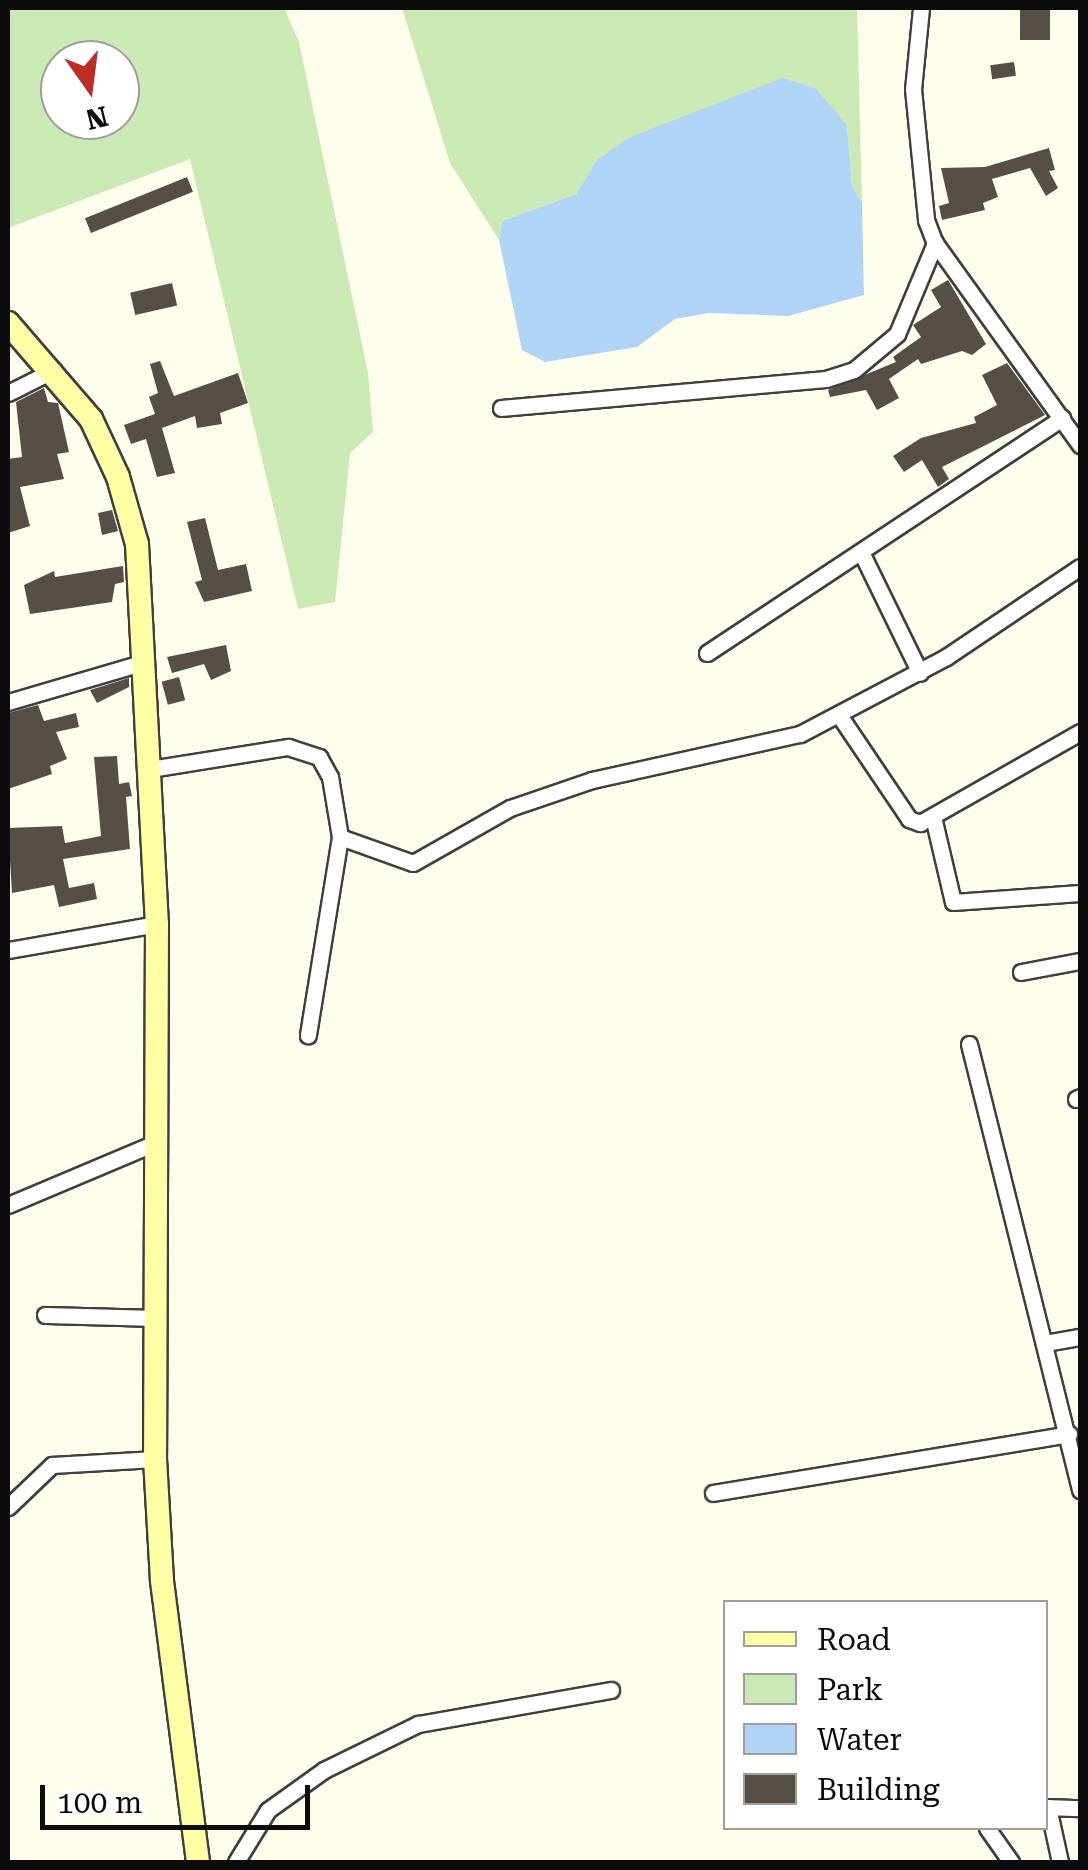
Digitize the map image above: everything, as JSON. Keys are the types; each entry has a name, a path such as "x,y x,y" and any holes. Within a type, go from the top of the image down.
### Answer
{"street":[{"path":"921,8 913,89 926,220 936,243 1080,445"},
{"path":"501,408 826,379 854,370 896,334 936,243"},
{"path":"8,323 54,370 91,419 118,477 137,544 157,924 155,1459 162,1581 198,1862"},
{"path":"8,393 54,370"},
{"path":"708,653 863,556 1062,418"},
{"path":"863,556 920,672"},
{"path":"340,836 413,863 510,808 592,780 800,734 841,718 920,672 1080,567"},
{"path":"8,702 145,662"},
{"path":"841,718 910,819 934,820 1080,732"},
{"path":"150,769 288,747 319,757 330,776 340,836 308,1035"},
{"path":"934,820 953,902 1080,893"},
{"path":"8,950 157,924"},
{"path":"1021,972 1080,961"},
{"path":"969,1044 1077,1454 1080,1490"},
{"path":"8,1205 155,1143"},
{"path":"45,1315 158,1318"},
{"path":"1046,1343 1080,1337"},
{"path":"712,1493 1069,1434"},
{"path":"8,1506 52,1465 155,1459"},
{"path":"236,1862 268,1810 324,1770 418,1724 611,1690"},
{"path":"1048,1807 1080,1808"},
{"path":"1048,1811 1060,1862"},
{"path":"988,1830 1011,1862"}],"green space":[{"path":"8,8 284,8 299,42 368,373 373,432 350,453 335,602 298,609 190,159 8,228"},
{"path":"402,8 857,8 862,203 852,185 847,125 596,161 576,194 502,221 499,240 450,163"}],"water":[{"path":"782,78 815,88 847,125 852,185 862,203 864,295 788,316 709,313 675,319 637,347 545,362 522,350 499,240 502,221 576,194 596,161 628,138"}],"building":[{"path":"1020,8 1050,8 1050,40 1020,40"},
{"path":"1014,62 1016,76 992,79 990,65"},
{"path":"1049,148 1055,170 1049,171 1058,188 1046,196 1030,168 992,179 998,197 983,203 985,210 942,220 939,206 949,203 941,168 985,167"},
{"path":"187,177 193,192 91,233 85,218"},
{"path":"948,280 986,344 972,355 962,351 921,364 918,359 889,379 899,398 877,410 866,390 830,397 828,390 896,362 893,357 921,337 913,325 941,307 931,290"},
{"path":"172,283 177,305 135,315 130,293"},
{"path":"160,361 174,396 238,373 248,403 220,413 222,424 197,428 195,416 162,428 175,473 157,477 146,439 131,444 124,425 155,414 149,397 158,393 150,364"},
{"path":"1007,363 1045,415 942,467 949,479 938,487 922,460 904,472 893,456 921,438 976,423 974,417 997,405 982,375"},
{"path":"44,388 48,402 58,403 69,452 57,454 64,479 20,487 30,526 8,533 8,459 22,457 16,402"},
{"path":"112,510 118,531 102,535 98,513"},
{"path":"205,518 218,570 246,564 252,591 204,602 195,582 202,580 187,522"},
{"path":"123,566 124,582 115,584 112,602 30,614 24,585 54,571 55,577"},
{"path":"226,645 231,671 211,680 204,664 172,673 167,657"},
{"path":"179,677 185,700 168,705 162,682"},
{"path":"129,678 129,687 97,703 90,690"},
{"path":"38,705 44,721 76,713 79,727 56,732 67,759 50,766 52,774 8,789 8,713"},
{"path":"117,756 119,784 129,782 132,796 126,797 130,849 63,859 69,888 94,883 97,899 59,907 54,885 12,893 8,828 62,826 65,843 101,836 94,757"}]}
